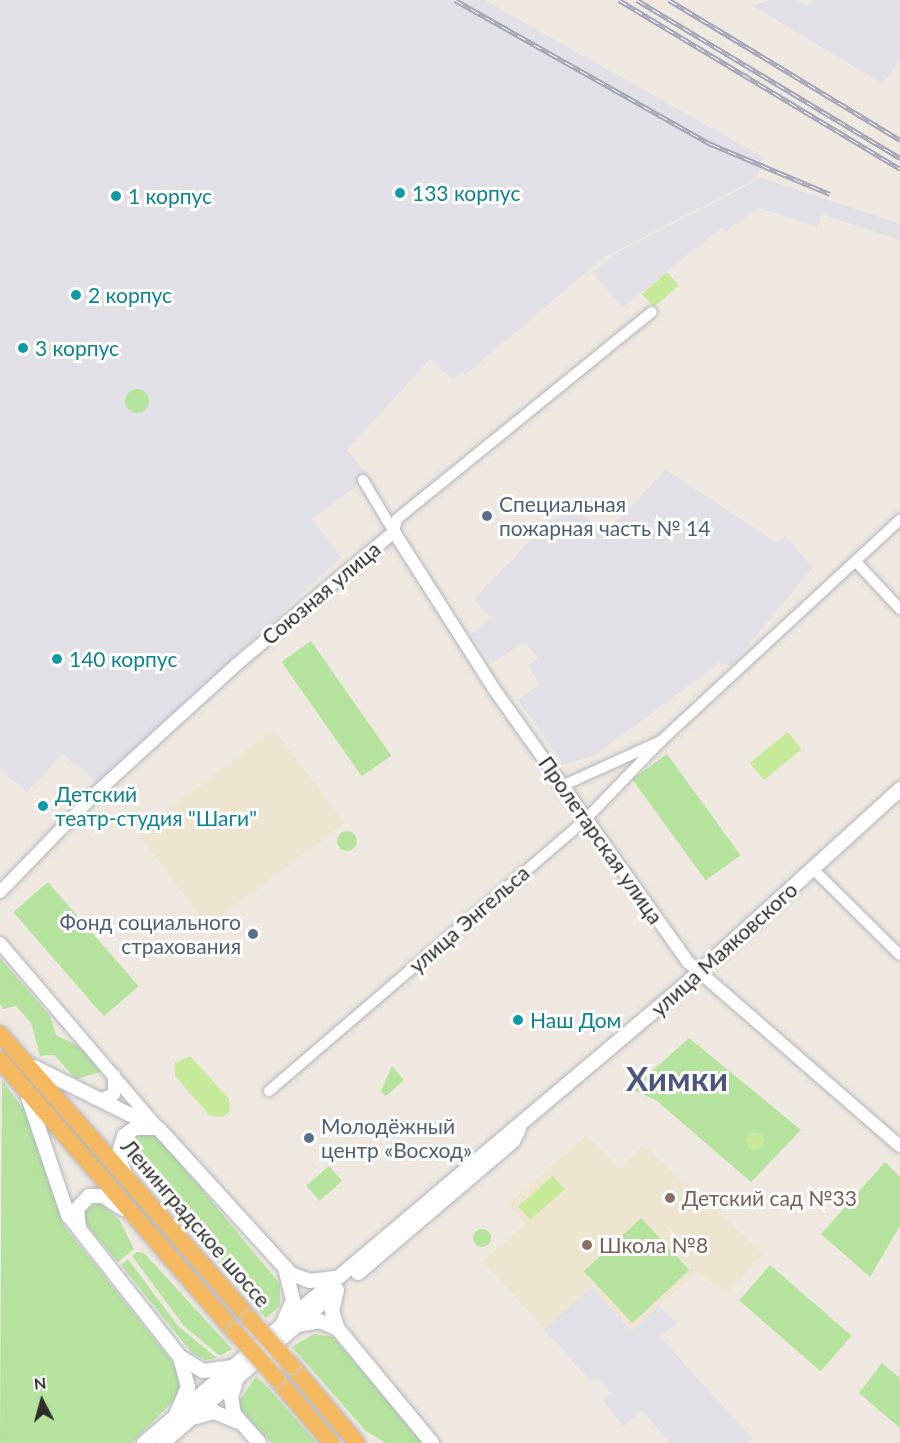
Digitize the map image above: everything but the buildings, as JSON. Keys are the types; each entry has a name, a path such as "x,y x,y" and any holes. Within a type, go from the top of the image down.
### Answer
{"highway":[{"name":"Ленинградское шоссе","path":"0,1034 357,1443"},
{"name":"Ленинградское шоссе","path":"0,1060 332,1443"}],"main road":[{"name":"улица Маяковского","path":"237,1370 282,1325 338,1283 513,1141 519,1129 699,973 900,789"},
{"path":"22,1059 99,1100 138,1116 159,1129 286,1271 310,1281 338,1283 332,1311 338,1329 432,1443"},
{"path":"21,1084 41,1129 61,1201 79,1230 180,1357 203,1371 237,1370"},
{"path":"129,1181 118,1149 138,1116"},
{"path":"79,1230 77,1209 92,1195 135,1216"},
{"path":"282,1325 293,1300 286,1271"},
{"name":"улица Маяковского","path":"237,1370 297,1325 338,1283"},
{"path":"297,1325 312,1320 338,1329"},
{"path":"174,1417 188,1387 180,1357"},
{"path":"144,1443 174,1417 237,1370"},
{"path":"163,1443 189,1420 237,1370"},
{"path":"237,1370 231,1397 239,1422"},
{"path":"189,1420 214,1412 239,1422 259,1443"}],"street":[{"name":"Союзная улица","path":"0,892 97,792 218,681 394,532 397,519 652,312"},
{"name":"Пролетарская улица","path":"363,480 394,532 585,820 699,973 900,1146"},
{"name":"улица Энгельса","path":"269,1091 585,820 662,741 858,564 900,520"},
{"path":"858,564 900,609"},
{"name":"улица Энгельса","path":"562,786 662,741"},
{"path":"813,869 900,955"},
{"path":"0,944 113,1074 138,1116 159,1129"},
{"path":"99,1100 114,1094 113,1074"}],"shaded area":[{"path":"0,0 484,0 765,158 756,179 603,258 465,375 460,372 453,380 430,359 347,450 369,477 312,519 341,557 98,783 62,754 27,792 0,769"},
{"path":"769,0 798,0 806,6 816,0 900,0 900,59 883,84 753,6"},
{"path":"761,178 900,224 900,240 821,214 817,227 759,208 725,232 721,228 622,308 593,273 618,252"},
{"path":"666,470 776,542 785,536 813,567 731,666 719,663 597,754 564,765 518,700 539,685 529,666 538,658 525,642 492,663 471,634 491,618 474,599 549,521 576,509 604,534"},
{"path":"274,730 344,823 208,926 137,833"},
{"name":"Школа №8","path":"587,1135 620,1169 643,1145 763,1253 727,1294 697,1272 632,1330 592,1287 544,1329 483,1261 525,1224 508,1204"},
{"path":"592,1287 631,1330 659,1306 677,1324 660,1337 752,1438 747,1443 670,1443 642,1410 624,1426 603,1401 611,1393 596,1377 591,1382 544,1329"}],"green space":[{"path":"667,272 679,286 654,307 642,294"},
{"path":"137,389 142,390 148,396 148,406 142,412 137,413 132,412 126,406 125,401 126,396 132,390"},
{"path":"311,641 391,756 362,776 282,662"},
{"path":"788,732 802,749 764,780 750,763"},
{"path":"667,754 740,855 706,880 632,779"},
{"path":"343,831 351,831 357,837 357,845 351,851 343,851 337,845 337,837"},
{"path":"48,882 139,986 104,1016 13,912"},
{"path":"0,958 50,1016 56,1035 86,1050 101,1072 76,1079 54,1055 40,1056 31,1023 16,1006 3,1009 0,1003"},
{"path":"689,1038 801,1130 751,1182 657,1101 632,1089"},
{"path":"190,1056 229,1099 230,1111 222,1117 210,1116 175,1076 175,1063"},
{"path":"392,1066 404,1080 386,1096 381,1091"},
{"path":"2,1080 28,1115 64,1226 178,1369 183,1391 132,1443 0,1443"},
{"path":"755,1132 761,1135 764,1141 761,1147 755,1150 749,1147 746,1141 749,1135"},
{"path":"139,1134 157,1135 280,1284 280,1306 266,1318 125,1153 128,1141"},
{"path":"885,1162 900,1177 900,1226 870,1277 821,1234"},
{"path":"329,1166 342,1181 319,1201 306,1186"},
{"path":"553,1176 565,1190 530,1220 518,1206"},
{"path":"101,1202 120,1221 134,1249 118,1262 85,1223 83,1210"},
{"path":"641,1218 689,1270 632,1323 584,1271"},
{"path":"482,1229 488,1232 491,1238 488,1244 482,1247 476,1244 473,1238 476,1232"},
{"path":"137,1252 144,1253 232,1349 220,1356 184,1326 132,1256"},
{"path":"128,1259 178,1326 217,1358 205,1360 192,1353 121,1265"},
{"path":"770,1265 852,1336 821,1371 739,1300"},
{"path":"314,1334 333,1337 424,1443 386,1443 366,1431 292,1347"},
{"path":"882,1363 900,1378 900,1428 859,1393"},
{"path":"256,1376 317,1443 272,1443 240,1411 238,1403"}],"railway":[{"path":"455,0 711,144 830,194"},
{"path":"619,0 900,169"},
{"path":"637,0 900,158"},
{"path":"669,0 900,140"}],"place":[{"name":"133 корпус","path":"400,193"},
{"name":"1 корпус","path":"116,196"},
{"name":"2 корпус","path":"76,295"},
{"name":"3 корпус","path":"23,348"},
{"name":"Специальная пожарная часть № 14","path":"487,516"},
{"name":"140 корпус","path":"57,659"},
{"name":"Детский театр-студия \"Шаги\"","path":"43,806"},
{"name":"Фонд социального страхования","path":"253,934"},
{"name":"Наш Дом","path":"518,1020"},
{"name":"Молодёжный центр «Восход»","path":"309,1138"},
{"name":"Детский сад №33","path":"670,1198"},
{"name":"Школа №8","path":"587,1245"}],"district":[{"name":"Химки","path":"677,1079"}]}
